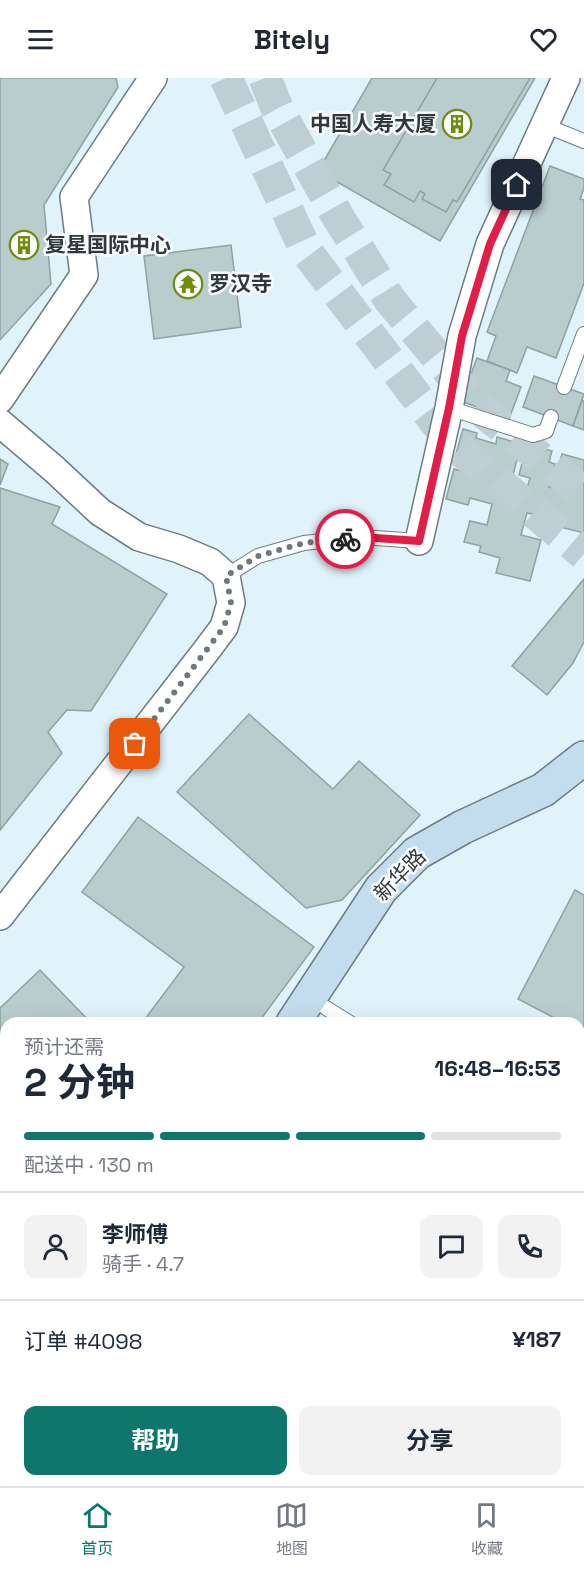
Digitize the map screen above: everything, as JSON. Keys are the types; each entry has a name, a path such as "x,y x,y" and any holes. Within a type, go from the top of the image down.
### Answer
{"main road":[{"name":"新华路","path":"297,1017 381,889 417,853 463,827 543,790 584,758"},
{"name":"新华路","path":"332,1017 396,899 426,869 462,848 560,806 584,787"}],"street":[{"path":"0,399 84,275 74,197 153,78"},
{"path":"419,541 449,408 462,336 490,244 566,78"},
{"path":"0,423 100,512 138,537 179,549 210,562 226,576 231,603 224,627 0,916"}],"lane":[{"path":"544,125 584,141"},
{"path":"564,387 584,334"},
{"path":"449,408 533,435 546,431 551,417"},
{"path":"226,576 258,556 304,543 361,537 419,541"}],"building":[{"name":"复星国际中心","path":"0,78 116,78 118,87 44,205 51,284 0,340"},
{"path":"372,78 535,78 440,241 318,171"},
{"name":"中国人寿大厦","path":"437,78 530,78 457,202 453,200 446,212 422,199 425,194 420,191 414,202 384,185 391,174 383,170"},
{"path":"550,166 584,179 580,199 584,200 584,283 556,358 527,347 517,373 487,361 496,336 487,332"},
{"path":"231,245 241,327 154,339 144,256"},
{"path":"477,358 510,370 506,381 521,387 509,419 461,401"},
{"path":"534,376 584,394 573,426 523,407"},
{"path":"582,401 584,401 584,430 573,426"},
{"path":"463,429 477,433 476,438 496,444 497,437 521,444 513,475 508,474 505,483 527,488 530,478 519,475 527,444 552,451 549,462 555,464 549,487 553,488 562,454 584,460 584,533 544,523 545,517 527,513 521,535 541,540 530,581 496,573 500,558 479,552 481,546 464,542 470,521 487,525 492,504 470,498 468,505 446,499 454,469 462,471 464,464 454,461"},
{"path":"0,459 8,464 0,485"},
{"path":"0,488 60,507 52,524 167,594 91,711 67,710 48,732 62,753 0,830"},
{"path":"584,579 584,642 573,663 547,695 512,666"},
{"path":"249,714 333,789 359,761 420,815 342,900 306,908 177,792"},
{"path":"138,817 314,947 262,1017 146,1017 184,967 82,892"},
{"path":"575,890 584,895 584,1017 552,1017 518,999"},
{"path":"40,970 85,1017 0,1017 0,1008"}],"tunnel":[{"path":"226,78 306,251 451,442 584,554"},
{"path":"265,78 277,108 338,217 390,300 481,410 584,493"}],"way so far":[{"path":"135,744 224,627 231,603 226,576 258,556 304,543 345,539"}],"place":[{"name":"中国人寿大厦","path":"457,124"},
{"name":"复星国际中心","path":"24,245"},
{"name":"罗汉寺","path":"188,284"}],"route":[{"path":"345,539 361,537 419,541 449,408 462,336 490,244 517,185"}]}
